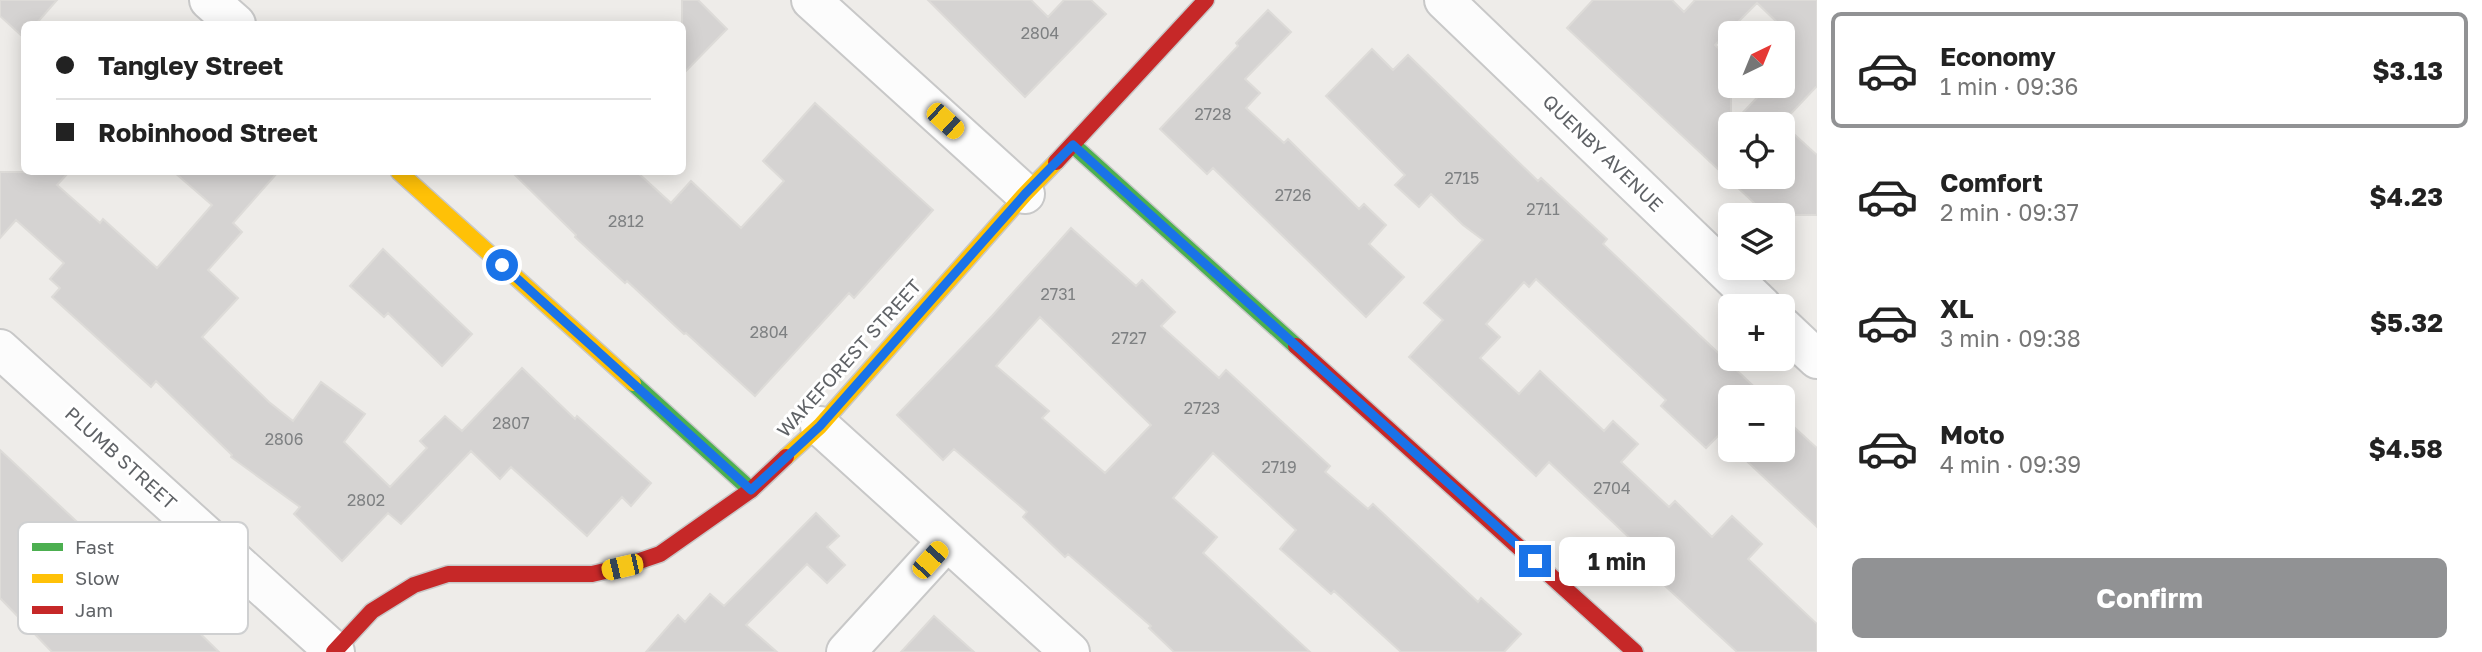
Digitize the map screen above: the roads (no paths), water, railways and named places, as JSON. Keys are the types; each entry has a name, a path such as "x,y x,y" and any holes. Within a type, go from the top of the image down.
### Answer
{"street":[{"path":"209,0 233,21"},
{"path":"811,0 1025,194"},
{"name":"WAKEFOREST STREET","path":"335,652 372,611 414,585 448,574 592,575 622,567 660,554 751,490 820,426 1025,194 1206,0"},
{"name":"QUENBY AVENUE","path":"1444,0 1750,294"},
{"path":"1073,145 1635,652"},
{"path":"402,175 751,490"},
{"path":"1795,338 1817,359"},
{"name":"PLUMB STREET","path":"0,349 191,522"},
{"path":"820,426 1070,652"},
{"path":"846,652 947,541"},
{"name":"PLUMB STREET","path":"248,573 335,652"}]}
